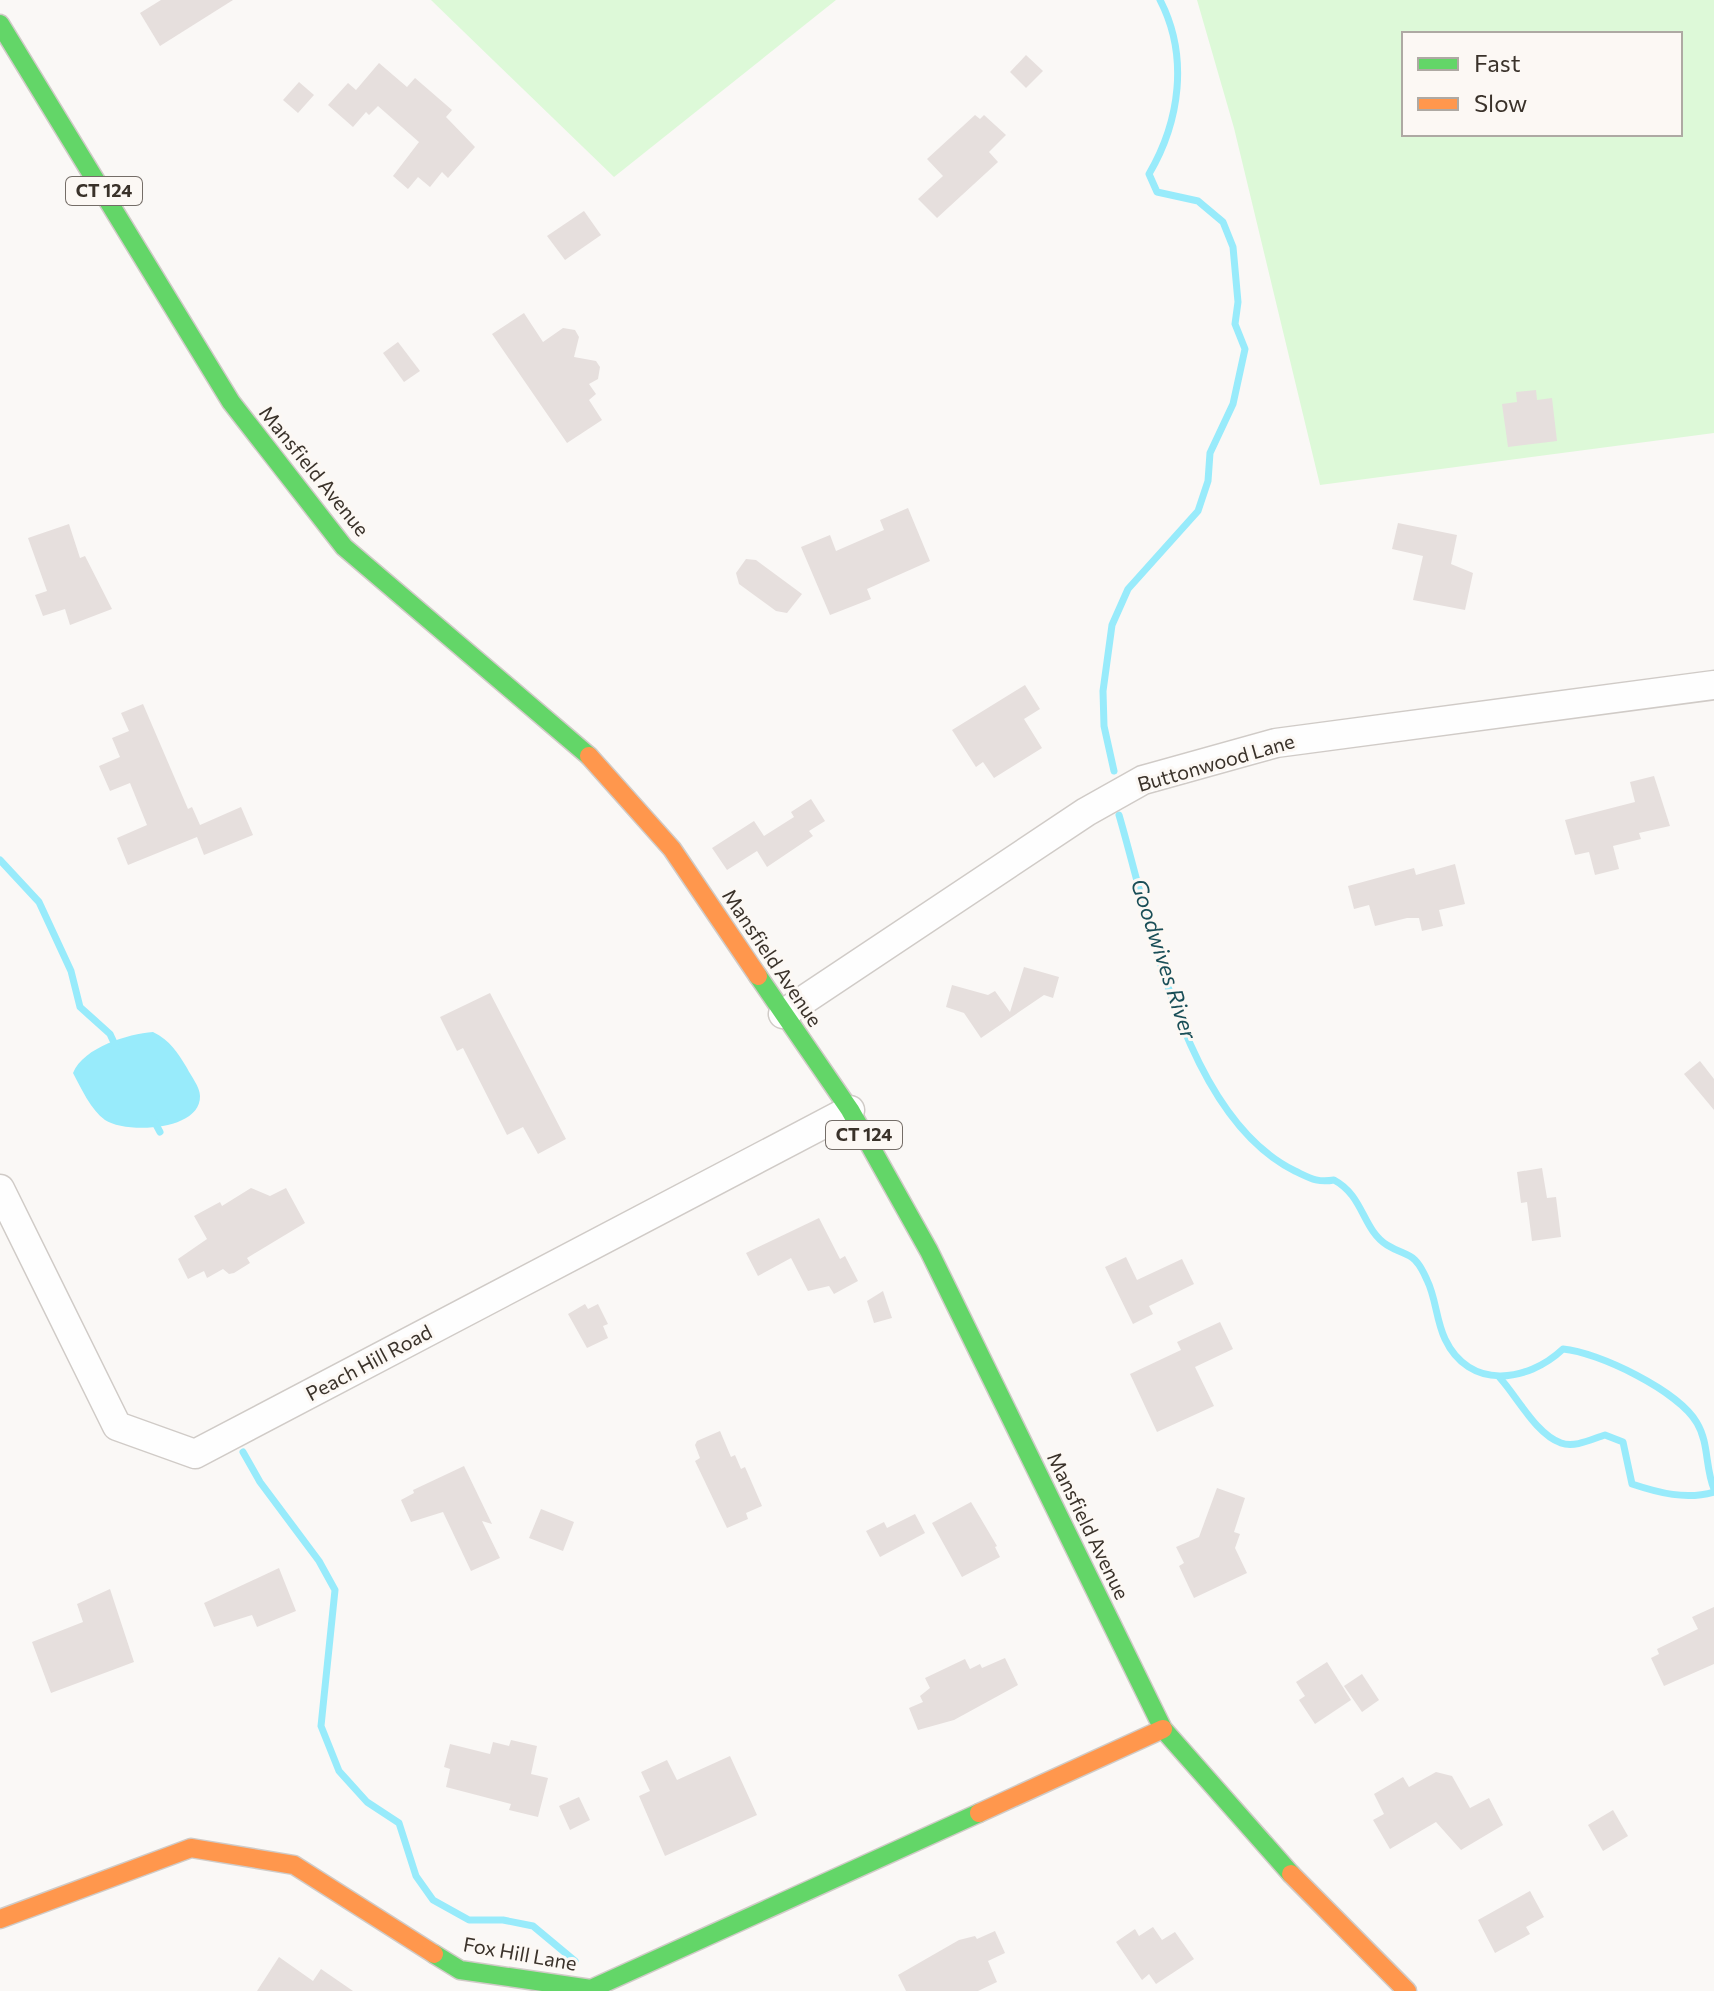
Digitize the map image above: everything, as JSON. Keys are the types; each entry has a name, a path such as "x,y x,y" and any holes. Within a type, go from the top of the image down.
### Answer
{"main road":[{"name":"Mansfield Avenue","path":"0,24 231,402 334,535 344,547 578,744 672,849 850,1110 929,1251 1163,1729 1280,1863 1407,1991"},
{"name":"Fox Hill Lane","path":"0,1919 191,1848 294,1865 460,1970 591,1989 1163,1729"}],"street":[{"name":"Buttonwood Lane","path":"783,1014 1086,812 1143,780 1276,743 1714,685"},
{"name":"Peach Hill Road","path":"0,1189 117,1426 195,1454 850,1110"}],"green space":[{"path":"431,0 836,0 614,177"},
{"path":"1197,0 1714,0 1714,433 1320,485 1234,128"}],"water":[{"path":"153,1032 173,1047 195,1082 200,1096 197,1108 176,1123 161,1126 129,1127 105,1120 91,1105 73,1073 97,1049 120,1039"}],"building":[{"path":"161,0 233,0 160,46 140,13"},
{"path":"1026,55 1043,71 1026,88 1010,72"},
{"path":"379,63 407,87 415,78 452,110 446,117 475,147 448,178 442,172 430,187 418,177 408,189 393,176 419,142 378,106 369,115 366,112 353,127 328,105 348,83 356,90"},
{"path":"299,82 314,95 298,113 283,100"},
{"path":"975,115 980,119 984,115 1006,135 989,152 998,162 937,218 918,199 943,176 927,159"},
{"path":"584,211 601,235 565,260 547,236"},
{"path":"524,313 543,342 563,328 575,330 579,337 574,357 596,361 600,367 598,379 589,384 596,394 589,400 602,420 567,443 492,334"},
{"path":"398,342 420,371 404,382 383,353"},
{"path":"1536,390 1537,400 1552,398 1557,441 1508,447 1502,404 1517,402 1516,392"},
{"path":"908,508 930,561 867,589 871,599 830,615 801,547 830,535 836,551 884,530 880,520"},
{"path":"1398,523 1457,535 1451,564 1473,573 1465,610 1413,600 1423,556 1392,549"},
{"path":"69,524 80,558 85,556 112,609 70,625 65,609 43,616 35,595 47,591 28,538"},
{"path":"746,559 756,560 802,594 787,613 776,611 739,584 736,573"},
{"path":"1025,685 1040,709 1024,719 1042,748 994,778 983,762 976,767 952,730"},
{"path":"143,704 188,809 192,807 200,825 241,807 253,835 204,855 197,837 128,865 117,838 147,825 130,783 110,791 99,766 120,757 112,738 129,731 121,713"},
{"path":"1654,776 1670,826 1639,833 1641,839 1613,846 1619,869 1595,875 1589,852 1575,855 1565,820 1635,802 1630,782"},
{"path":"811,799 825,821 809,831 813,836 767,867 757,851 727,870 712,848 754,821 764,836 794,817 791,812"},
{"path":"1455,864 1465,904 1439,910 1443,926 1422,931 1419,918 1407,918 1375,926 1369,905 1354,909 1348,886 1414,868 1416,875"},
{"path":"1024,967 1059,977 1053,998 1044,995 981,1038 964,1013 946,1007 952,985 988,995 995,991 1010,1012"},
{"path":"490,993 566,1139 538,1154 523,1127 507,1135 463,1048 457,1051 440,1017"},
{"path":"1700,1061 1714,1079 1714,1110 1684,1074"},
{"path":"1542,1168 1547,1198 1556,1197 1561,1237 1532,1241 1527,1202 1521,1203 1517,1172"},
{"path":"251,1188 270,1196 286,1188 305,1223 247,1258 250,1263 234,1273 229,1274 223,1269 207,1278 204,1271 188,1279 178,1259 207,1239 194,1216 220,1202 222,1206"},
{"path":"819,1218 840,1259 845,1256 858,1281 834,1294 829,1286 808,1291 791,1258 758,1276 746,1253"},
{"path":"1126,1257 1137,1280 1182,1259 1194,1284 1149,1306 1153,1314 1133,1324 1105,1267"},
{"path":"883,1291 892,1318 874,1323 867,1301"},
{"path":"585,1304 588,1309 598,1304 608,1324 603,1326 608,1338 587,1348 568,1314"},
{"path":"1220,1322 1233,1349 1195,1367 1214,1406 1157,1432 1130,1374 1181,1350 1177,1342"},
{"path":"720,1431 731,1457 735,1455 741,1469 745,1467 762,1506 746,1513 748,1519 727,1528 695,1461 700,1458 695,1445 697,1441"},
{"path":"464,1466 492,1524 482,1521 500,1558 471,1571 443,1512 411,1522 401,1500 414,1493 413,1490"},
{"path":"1217,1488 1245,1498 1234,1532 1240,1534 1235,1548 1247,1573 1194,1598 1179,1566 1184,1563 1176,1547 1199,1537"},
{"path":"971,1502 997,1546 1000,1557 962,1577 932,1523"},
{"path":"541,1509 574,1522 563,1551 529,1538"},
{"path":"915,1514 925,1533 880,1557 866,1531 884,1522 887,1528"},
{"path":"279,1568 296,1611 257,1627 252,1615 214,1627 204,1603"},
{"path":"110,1589 134,1662 51,1693 32,1642 83,1622 77,1604"},
{"path":"1714,1607 1714,1664 1664,1686 1651,1658 1659,1654 1657,1649 1698,1629 1692,1617"},
{"path":"1005,1658 1018,1685 954,1720 918,1730 909,1708 923,1702 920,1696 930,1688 925,1678 965,1659 970,1669 980,1664 982,1668"},
{"path":"1327,1662 1351,1700 1315,1724 1299,1700 1305,1696 1296,1682"},
{"path":"1362,1674 1379,1700 1362,1712 1344,1686"},
{"path":"511,1740 537,1746 531,1774 548,1778 538,1817 509,1810 511,1804 446,1787 450,1769 444,1767 450,1744 490,1754 493,1742 509,1746"},
{"path":"730,1756 757,1815 665,1856 639,1796 650,1791 641,1772 667,1760 677,1780"},
{"path":"1436,1772 1452,1776 1470,1808 1489,1798 1503,1825 1461,1850 1436,1822 1390,1849 1373,1820 1384,1814 1374,1794 1403,1777 1409,1787"},
{"path":"579,1797 590,1820 570,1830 559,1806"},
{"path":"1613,1810 1628,1836 1603,1851 1588,1825"},
{"path":"1530,1891 1544,1917 1526,1927 1530,1934 1495,1953 1478,1920"},
{"path":"1153,1927 1162,1940 1175,1932 1194,1959 1156,1984 1149,1974 1142,1980 1116,1942 1135,1929 1139,1936"},
{"path":"995,1931 1005,1953 988,1961 997,1982 978,1991 906,1991 898,1975 959,1940 975,1936 977,1939"},
{"path":"279,1957 313,1981 321,1969 353,1991 257,1991"}],"waterway":[{"name":"Goodwives River","path":"1114,771 1104,726 1103,691 1112,625 1128,589 1198,511 1208,481 1210,453 1233,404 1245,349 1235,324 1238,302 1233,247 1223,222 1198,201 1157,192 1149,174 1168,132 1177,88 1175,43 1160,0"},
{"name":"Goodwives River","path":"1119,815 1178,1014 1199,1063 1226,1108 1257,1145 1309,1178 1334,1180 1344,1187 1379,1238 1414,1259 1430,1287 1445,1339 1455,1355 1468,1367 1483,1374 1516,1374 1533,1369 1563,1349 1616,1365 1656,1386 1688,1411 1703,1439 1714,1489"},
{"path":"0,860 39,902 71,971 80,1007 110,1034 116,1047"},
{"path":"153,1119 160,1132"},
{"path":"1500,1378 1535,1424 1561,1443 1572,1444 1605,1435 1623,1442 1632,1484 1673,1494 1714,1492"},
{"path":"243,1452 260,1482 319,1561 335,1590 321,1726 339,1771 367,1802 399,1823 416,1876 433,1900 469,1920 503,1920 533,1926 575,1961"}],"traffic: fast":[{"path":"0,24 231,402 344,547 589,756"},
{"path":"758,976 850,1110 929,1251 1163,1729 1291,1874"},
{"path":"434,1954 460,1970 591,1989 979,1813"}],"traffic: slow":[{"path":"589,756 672,849 758,976"},
{"path":"979,1813 1163,1729"},
{"path":"0,1919 191,1848 294,1865 434,1954"},
{"path":"1291,1874 1407,1991"}]}
